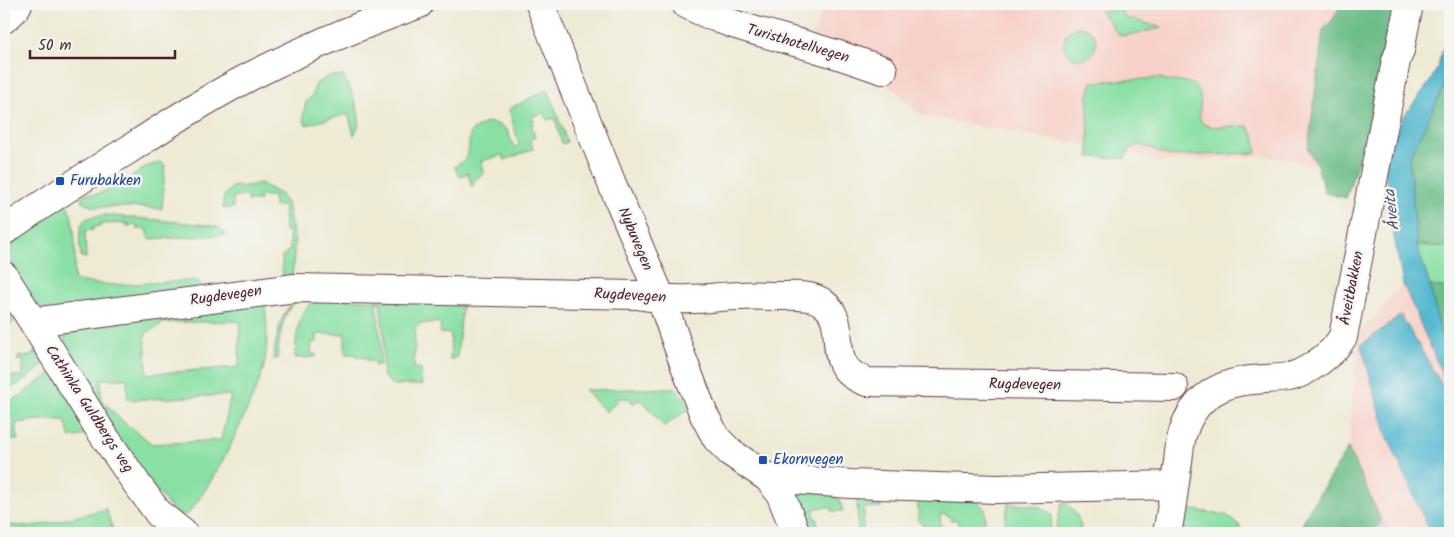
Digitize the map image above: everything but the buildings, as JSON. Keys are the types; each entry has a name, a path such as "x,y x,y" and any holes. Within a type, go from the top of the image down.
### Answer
{"street":[{"path":"4,19 18,4"},
{"path":"4,230 211,98 255,74 361,26 419,4"},
{"name":"Nybuvegen","path":"540,4 612,184 661,298 704,415 717,439 730,452 768,478 780,493 796,533"},
{"name":"Turisthotellvegen","path":"686,4 747,29 809,46 883,70"},
{"name":"Åveitbakken","path":"1167,533 1183,431 1202,399 1215,390 1242,381 1290,376 1308,368 1332,352 1342,337 1396,61 1409,4"},
{"name":"Cathinka Guldbergs veg","path":"4,276 100,430 137,484 159,514 183,533"},
{"name":"Rugdevegen","path":"34,322 295,288 637,295 689,300 739,296 802,296 822,302 831,310 836,322 840,358 844,367 858,379 867,382 1174,387"},
{"path":"768,478 851,484 996,490 1174,485"}],"shaded area":[{"path":"824,4 1373,4 1337,162 1307,164 1267,156 1160,162 1136,154 923,116 845,47 813,37"},
{"path":"1403,284 1450,392 1450,533 1397,533 1381,520 1348,448 1359,334"},
{"path":"1381,520 1397,533 1373,533"}],"green space":[{"path":"1341,4 1397,4 1394,28 1362,149 1346,198 1325,193 1317,165 1308,149 1323,30 1334,18"},
{"path":"1122,10 1124,16 1130,20 1134,18 1162,28 1123,36 1116,31 1099,11"},
{"path":"1080,27 1091,32 1096,43 1091,54 1080,59 1069,54 1064,43 1069,32"},
{"path":"329,76 343,76 351,92 359,118 354,135 348,114 306,125 303,118 306,102 312,96 316,84"},
{"path":"1160,78 1188,83 1197,88 1201,98 1200,115 1203,124 1216,127 1248,126 1254,136 1257,153 1169,156 1139,145 1130,149 1125,158 1089,157 1088,95 1092,82"},
{"path":"1450,79 1450,247 1417,245 1409,158 1445,85"},
{"path":"548,89 567,142 562,144 555,118 547,120 545,113 532,116 534,124 531,125 535,137 530,139 533,149 505,160 503,155 481,161 484,174 476,179 472,187 468,173 459,176 454,167 467,155 471,131 487,122 497,124 507,130 514,147 516,147 519,144 509,109"},
{"path":"160,162 165,165 162,209 93,207 82,202 80,197 85,193 98,194 122,183 146,167"},
{"path":"261,183 281,195 287,204 295,242 292,278 284,280 282,268 282,256 286,256 286,252 290,251 289,231 285,231 284,206 274,206 273,196 259,196 260,201 248,201 248,196 233,197 233,208 223,208 225,196 233,186 241,187"},
{"path":"66,203 74,230 75,280 104,284 198,281 202,290 54,314 34,305 12,270 11,249 15,238"},
{"path":"105,215 208,225 218,227 227,235 149,239 147,229 137,229 137,225 127,226 127,223 101,224 101,226 93,227 93,230 85,231 86,258 81,257 80,230 84,221 94,216"},
{"path":"1417,245 1450,247 1450,288 1430,286"},
{"path":"1430,286 1450,288 1450,355 1441,335"},
{"path":"4,297 17,319 12,323 4,324"},
{"path":"298,298 461,303 457,357 450,360 451,334 440,333 441,325 437,322 419,324 415,329 414,368 420,368 421,370 422,385 392,385 383,376 384,336 380,302 376,302 381,342 380,365 374,366 375,361 356,357 356,354 345,354 345,334 317,334 317,342 312,342 311,354 316,354 316,357 295,358 297,335 301,320 308,306 313,301 303,300 294,303 286,314 281,329 277,359 273,359 283,317 292,303"},
{"path":"265,302 267,346 260,378 230,447 188,514 180,515 173,511 118,441 63,344 69,333 87,327","holes":["240,321 239,367 147,374 145,334 163,323","101,379 127,379 128,400 231,395 221,440 152,444 121,420 101,399"]},
{"path":"36,349 48,361 22,382 4,389 4,376 23,376 23,360 17,360 19,356 29,356"},
{"path":"56,370 89,431 82,436 70,438 65,420 39,420 16,423 18,440 4,440 4,402 15,399"},
{"path":"675,388 686,399 689,409 664,426 643,401 638,400 633,403 629,398 620,398 606,412 585,390"},
{"path":"1348,448 1381,520 1373,533 1302,533 1303,520"},
{"path":"793,489 834,492 843,511 832,511 831,507 814,508 814,518 817,518 818,533 808,533"},
{"path":"857,494 870,494 882,507 864,508 863,533 858,533"},
{"path":"917,497 977,501 985,509 985,521 981,533 971,533 970,528 958,529 958,520 951,520 950,517 944,514 940,515 941,533 934,533 919,522"},
{"path":"1062,502 1067,504 1076,514 1082,533 1055,533"},
{"path":"1008,504 1038,507 1048,512 1052,516 1050,533 1004,529"},
{"path":"1180,508 1226,515 1239,525 1242,533 1175,533"},
{"path":"106,509 113,530 109,533 4,533 4,524 30,526 55,522"}],"water":[{"name":"Åveita","path":"1450,23 1450,79 1445,85 1409,158 1417,245 1430,286 1441,335 1450,355 1450,392 1403,284 1390,216 1384,158 1403,117 1429,83 1437,69"},
{"path":"1401,315 1450,399 1450,533 1432,533 1425,521 1386,433 1361,345"}],"place":[{"name":"Furubakken","path":"60,181"},
{"name":"Ekornvegen","path":"763,460"}]}
